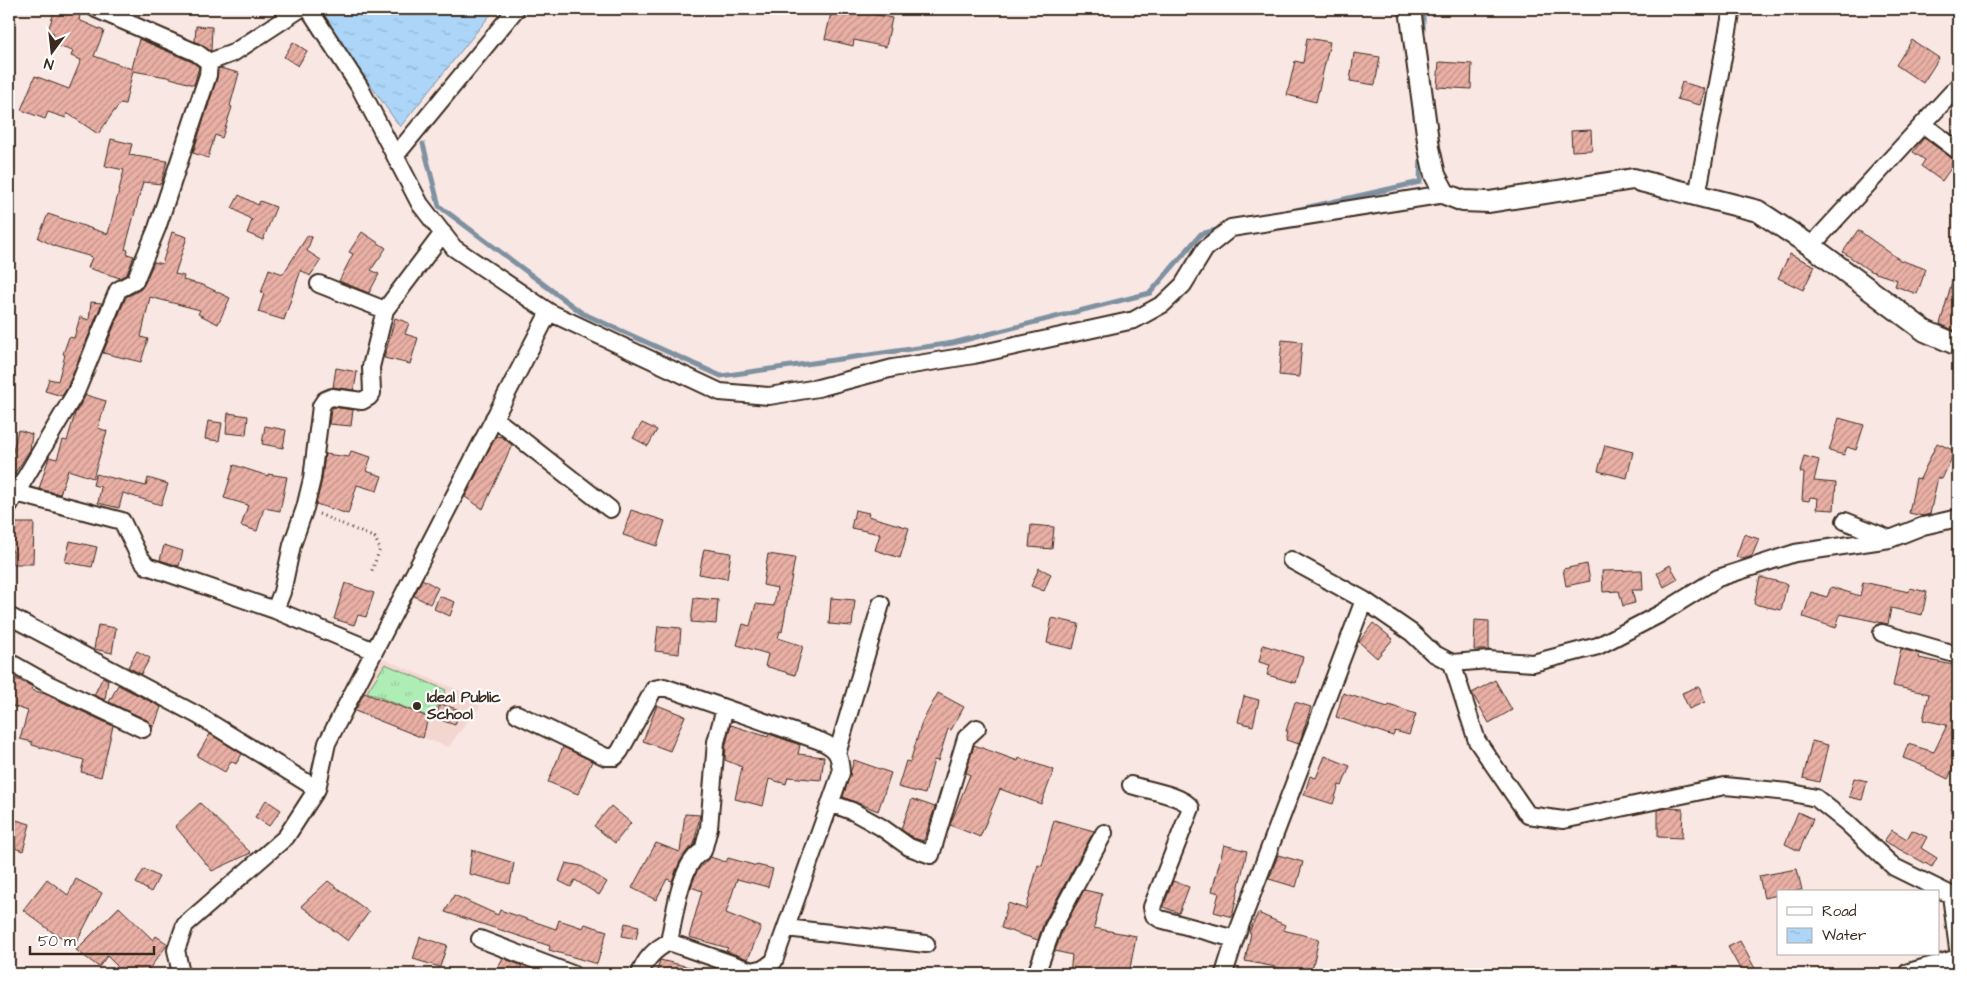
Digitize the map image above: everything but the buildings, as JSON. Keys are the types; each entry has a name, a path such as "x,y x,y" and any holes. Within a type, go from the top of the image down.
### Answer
{"street":[{"path":"96,9 197,53 209,62"},
{"path":"209,62 233,53 300,9 359,86 420,204 454,248 548,312 720,392 770,396 818,388 892,368 974,356 1134,320 1163,304 1183,285 1205,249 1231,228 1445,194 1463,201 1488,202 1633,180 1758,212 1811,246 1925,331 1958,345"},
{"path":"396,155 516,9"},
{"path":"1410,9 1429,148 1435,175 1445,194"},
{"path":"1697,196 1732,9"},
{"path":"209,62 206,84 178,160 158,228 135,281 118,290 76,392 12,499 122,521 139,556 147,566 274,610 374,650"},
{"path":"1811,246 1958,86"},
{"path":"1924,125 1958,151"},
{"path":"274,610 282,592 292,545 305,508 312,480 321,406 325,400 332,397 362,401 372,393 371,368 385,310 442,233"},
{"path":"319,284 385,310"},
{"path":"181,974 176,950 185,925 286,837 317,789 327,742 548,312"},
{"path":"494,418 610,509"},
{"path":"1291,560 1364,600 1412,633 1433,653 1452,663 1490,660 1534,662 1598,646 1660,614 1718,578 1795,553 1890,539 1923,526 1958,518"},
{"path":"1845,521 1890,539"},
{"path":"1224,974 1234,939 1364,600"},
{"path":"837,754 881,604"},
{"path":"9,616 199,716 317,789"},
{"path":"1882,633 1958,655"},
{"path":"9,662 48,684 143,730"},
{"path":"1452,663 1477,741 1528,815 1563,820 1725,786 1788,792 1816,798 1846,822 1894,867 1951,895 1958,949"},
{"path":"517,714 606,758 615,757 654,689 664,687 820,741 832,746 840,760 841,773 774,961 766,968 752,971 669,942 659,947 650,956 640,974"},
{"path":"669,942 683,878 696,854 703,851 709,828 716,742 725,708"},
{"path":"830,803 860,816 909,847 931,855 966,738 977,728"},
{"path":"1131,786 1175,797 1189,804 1191,808 1152,907 1154,915 1160,919 1234,939"},
{"path":"1036,974 1054,927 1104,833"},
{"path":"786,928 926,944"},
{"path":"480,938 572,974"},
{"path":"1909,974 1958,960"}],"path":[{"path":"305,508 374,538 380,549 371,573"}],"shaded area":[{"name":"Ideal Public School","path":"378,657 484,701 448,747 350,710"}],"green space":[{"path":"385,664 446,690 431,718 367,692"}],"water":[{"path":"332,9 495,9 400,127 321,15"}],"waterway":[{"path":"1423,9 1423,31"},
{"path":"423,144 439,206 582,313 721,376 953,343 1150,293 1201,234 1220,229"},
{"path":"1296,210 1420,182 1421,155"}],"place":[{"name":"Ideal Public School","path":"417,706"}]}
